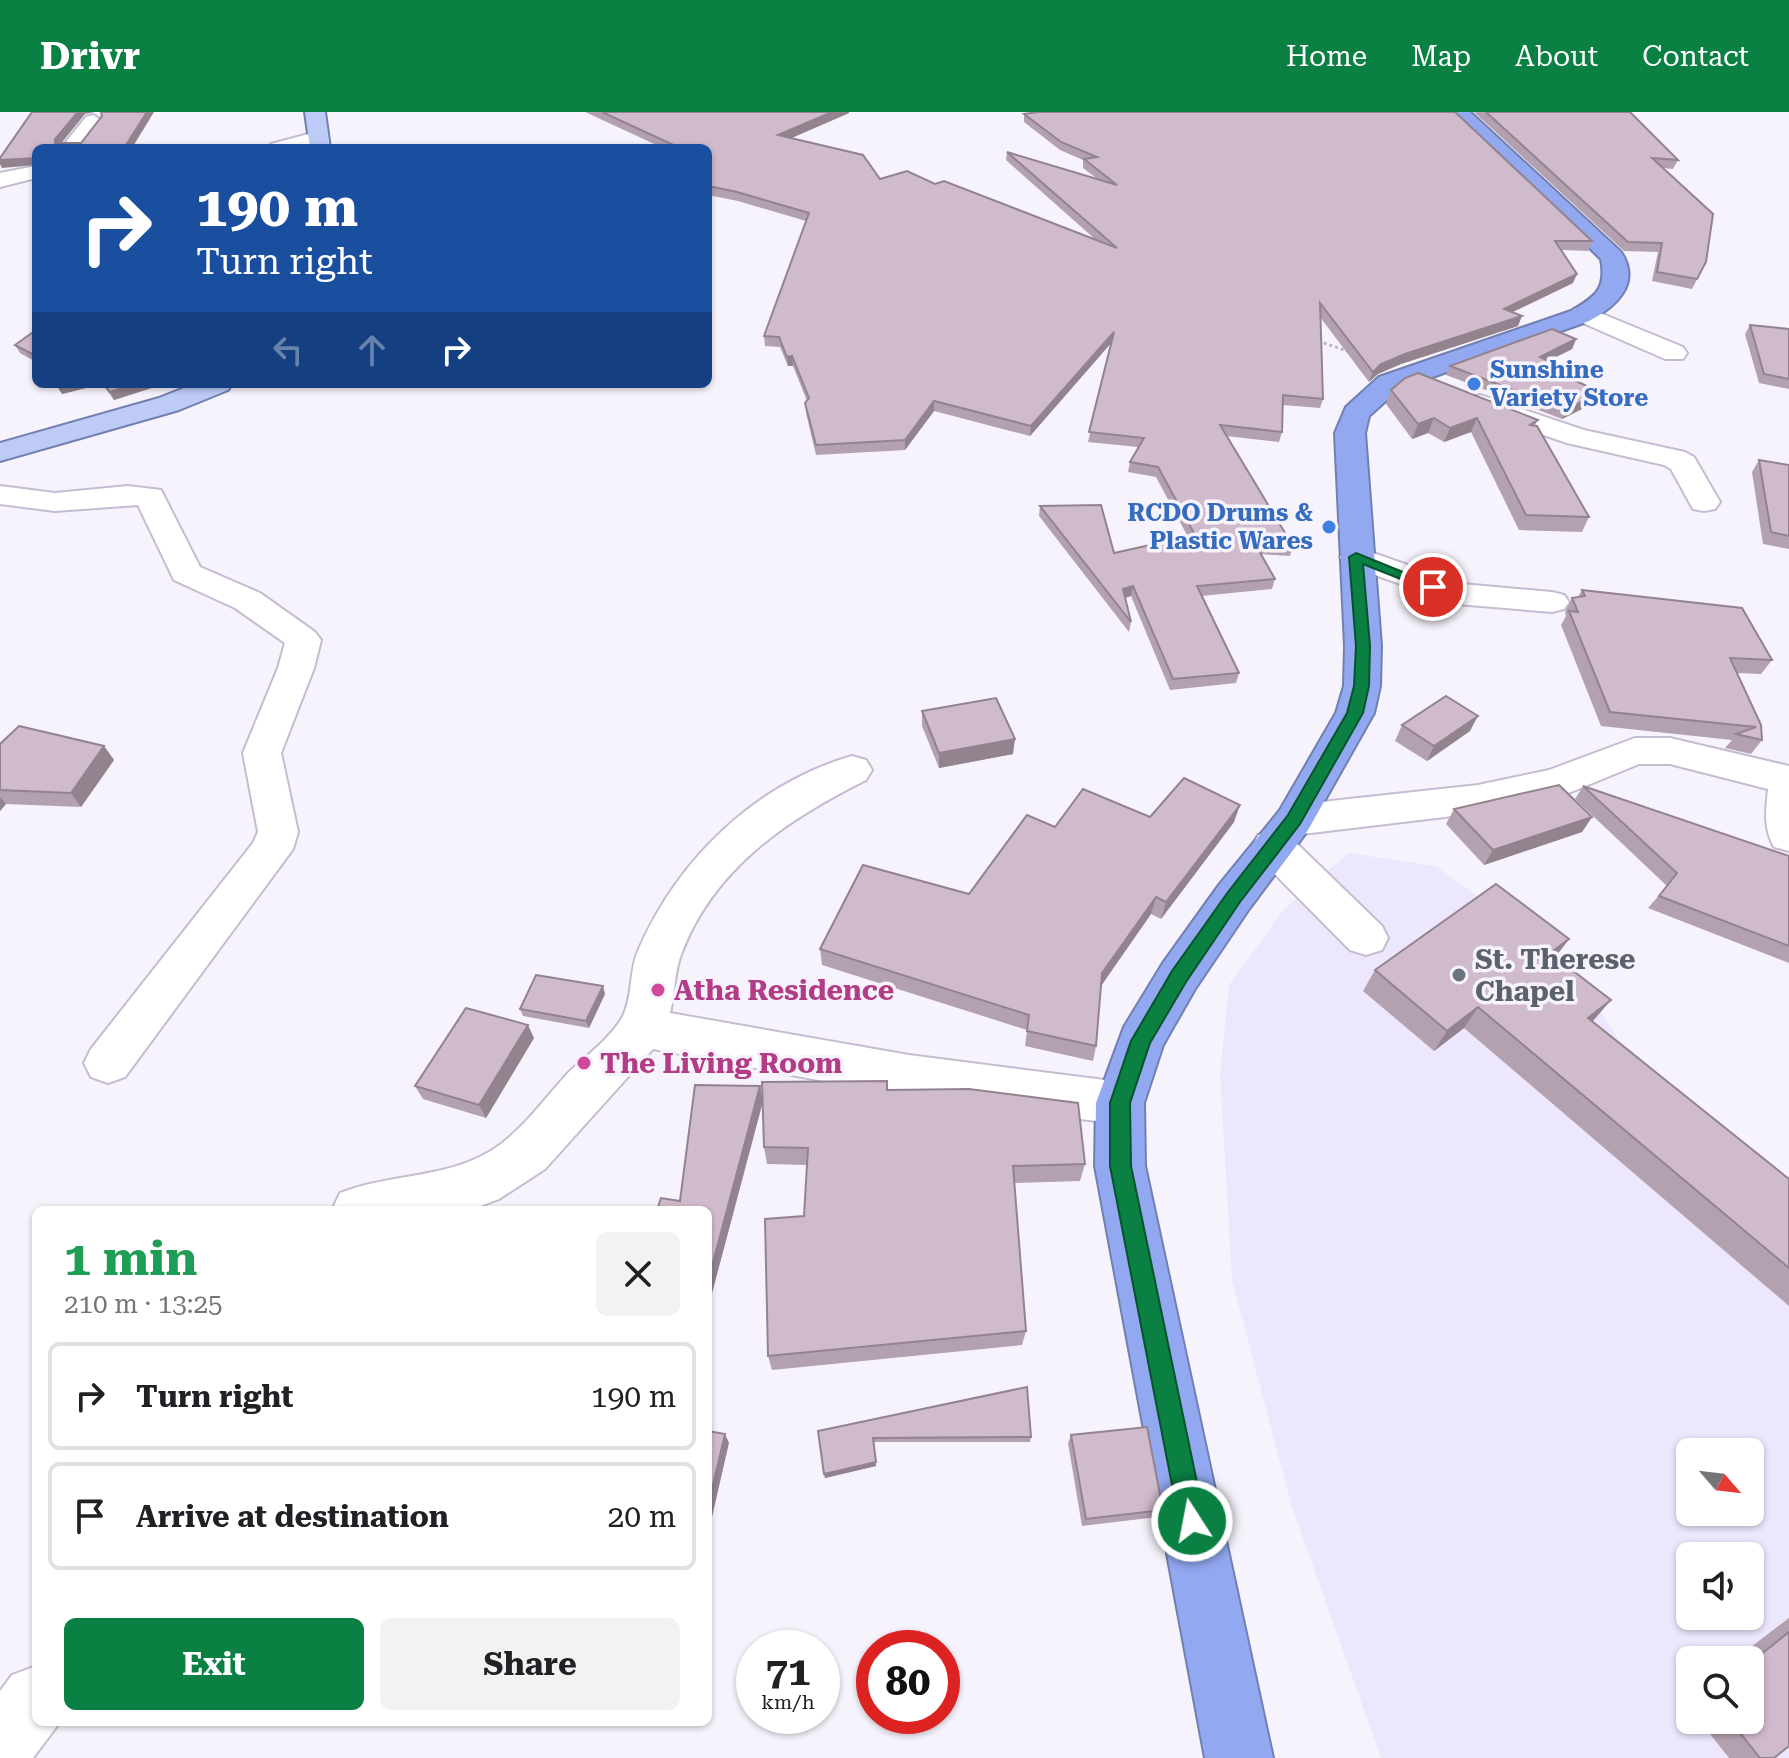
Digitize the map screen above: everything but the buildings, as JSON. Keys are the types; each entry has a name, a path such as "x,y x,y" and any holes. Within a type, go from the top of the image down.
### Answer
{"highway":[{"path":"1239,1758 1120,1166 1120,1103 1141,1041 1179,976 1284,833 1355,713 1362,686 1363,646 1350,433 1356,413 1389,383 1583,314 1604,303 1616,289 1613,257 1458,112"}],"main road":[{"path":"315,112 318,143"},
{"path":"0,452 169,404 208,388"}],"street":[{"path":"74,144 93,121"},
{"path":"0,183 32,173"},
{"path":"0,183 32,182"},
{"path":"1583,314 1674,353"},
{"path":"1409,375 1546,427 1674,458 1683,463 1704,502"},
{"path":"0,495 55,502 128,495 150,497 186,573 223,585 265,609 303,640 296,668 262,753 278,832 272,849 108,1063"},
{"path":"1356,557 1457,594 1552,602"},
{"path":"1366,938 1284,833 1557,782 1635,751 1670,751 1789,780 1785,822 1789,836"},
{"path":"380,1206 453,1193 485,1180 517,1161 642,1027 658,955 680,906 715,860 756,823 798,795 852,770"},
{"path":"642,1027 909,1076 1120,1103"},
{"path":"0,1746 32,1704"}],"path":[{"path":"1306,337 1409,375"}],"shaded area":[{"path":"1349,853 1436,866 1570,963 1618,1039 1789,1186 1789,1758 1381,1758 1291,1504 1232,1280 1220,1074 1229,985 1284,909"}],"place":[{"name":"Sunshine Variety Store","path":"1474,384"},
{"name":"RCDO Drums & Plastic Wares","path":"1329,527"},
{"name":"St. Therese Chapel","path":"1459,975"},
{"name":"Atha Residence","path":"658,990"},
{"name":"The Living Room","path":"584,1063"}],"route":[{"path":"1192,1521 1120,1166 1120,1103 1141,1041 1179,976 1234,897 1294,820 1355,713 1362,686 1363,646 1356,557 1433,587"}]}
